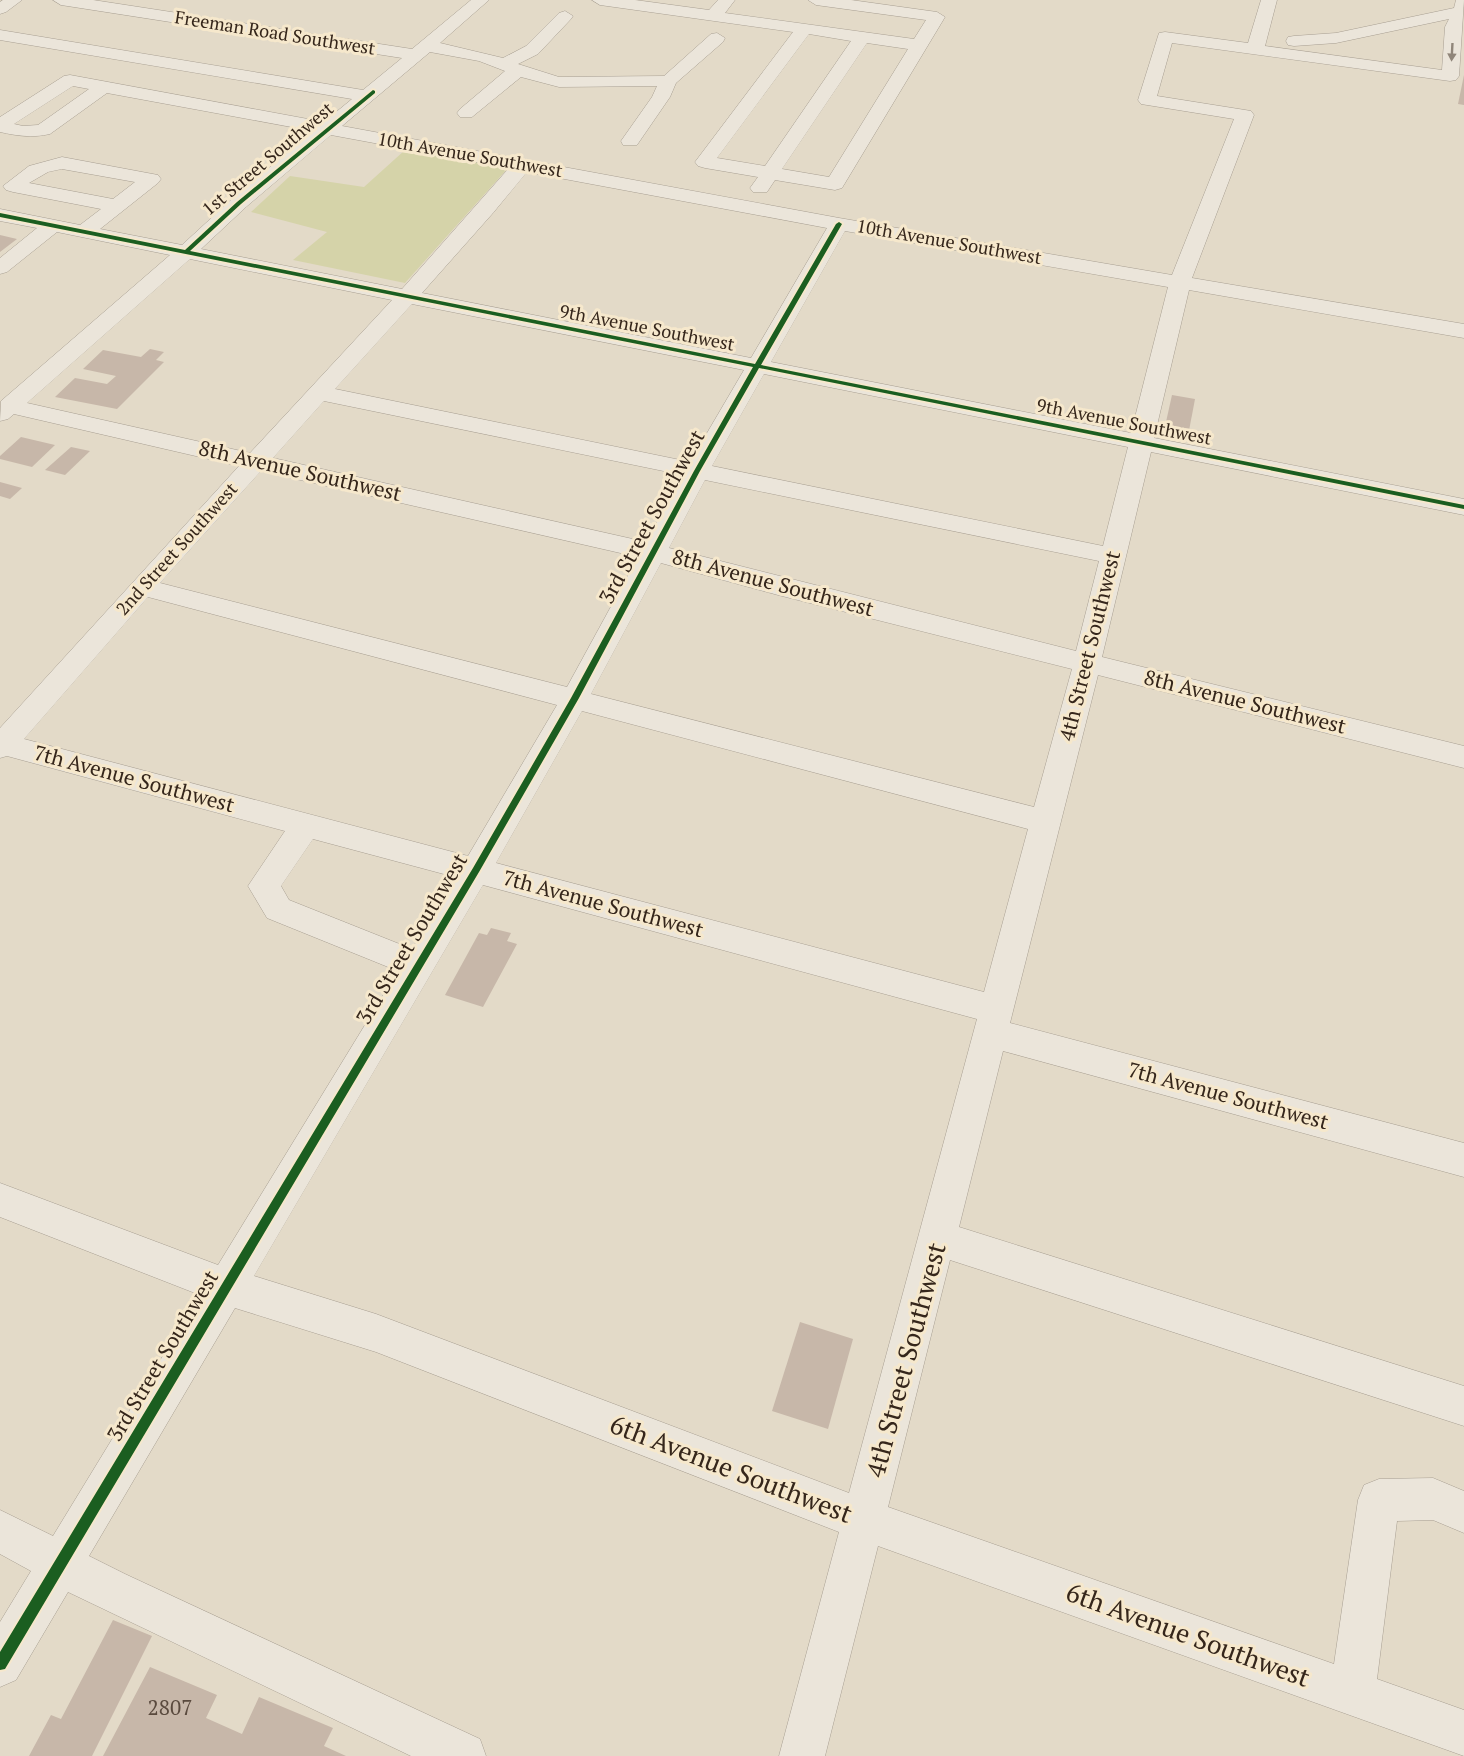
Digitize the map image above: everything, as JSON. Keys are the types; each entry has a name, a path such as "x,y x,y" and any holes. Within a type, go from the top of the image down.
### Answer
{"street":[{"path":"0,9 14,0"},
{"name":"Freeman Road Southwest","path":"62,0 423,51 469,54 548,80 571,83 668,81"},
{"name":"1st Street Southwest","path":"5,410 186,253 239,203 481,0"},
{"path":"600,0 919,45"},
{"path":"713,16 727,0"},
{"path":"804,29 705,162 835,183 937,17 816,0"},
{"path":"1256,44 1269,0"},
{"path":"1256,44 1336,38 1463,7"},
{"path":"1256,44 1450,76 1453,27 1463,7"},
{"path":"466,113 500,83 512,67 565,16"},
{"path":"0,35 368,96"},
{"path":"748,206 862,37"},
{"name":"4th Street Southwest","path":"802,1756 1087,663 1180,282 1245,114 1147,100 1165,37 1256,44"},
{"path":"630,141 661,97 668,81 717,38"},
{"name":"10th Avenue Southwest","path":"0,126 70,80 839,224 1464,331"},
{"path":"0,126 23,132 43,130 104,87"},
{"path":"84,232 117,206 151,179 62,163 48,163 13,186 117,206"},
{"name":"2nd Street Southwest","path":"1,745 407,297 522,165"},
{"path":"0,213 29,189"},
{"name":"9th Avenue Southwest","path":"0,213 186,253 1464,507"},
{"name":"3rd Street Southwest","path":"0,1664 476,870 575,698 697,471 839,224"},
{"path":"0,268 53,226"},
{"path":"320,393 1113,556"},
{"name":"8th Avenue Southwest","path":"5,410 257,461 653,552 778,586 1464,758"},
{"path":"142,587 1046,822"},
{"name":"7th Avenue Southwest","path":"1,745 476,870 1464,1160"},
{"path":"306,825 264,886 278,909 417,965"},
{"name":"6th Avenue Southwest","path":"0,1200 226,1286 376,1333 864,1520 1464,1733"},
{"path":"938,1238 1464,1406"},
{"path":"1352,1694 1379,1500 1433,1499 1464,1512"},
{"path":"0,1531 109,1590 463,1756"}],"shaded area":[{"path":"405,150 508,168 405,283 293,260 327,232 251,212 290,176 364,187"}],"building":[{"path":"1464,75 1464,105 1458,104"},
{"path":"0,235 17,239 0,252"},
{"path":"150,349 164,352 156,360 164,362 117,409 55,397 75,378 107,384 116,376 83,369 103,350 141,357"},
{"path":"1172,395 1195,399 1188,436 1164,431"},
{"path":"21,437 55,445 32,467 0,459 0,456"},
{"path":"71,447 90,451 65,475 45,470"},
{"path":"0,482 22,488 10,499 0,496"},
{"path":"491,928 511,933 507,941 517,944 483,1007 445,995 479,933 487,935"},
{"path":"800,1322 853,1339 828,1429 772,1411"},
{"path":"113,1620 152,1636 92,1756 29,1756 51,1715 61,1719"},
{"path":"150,1667 217,1695 206,1718 242,1734 259,1697 333,1728 324,1746 346,1756 103,1756"}],"cycle path":[{"path":"185,253 239,203 373,92"},
{"path":"0,215 1464,507"},
{"path":"0,1664 476,870 575,698 697,471 839,224"}]}
